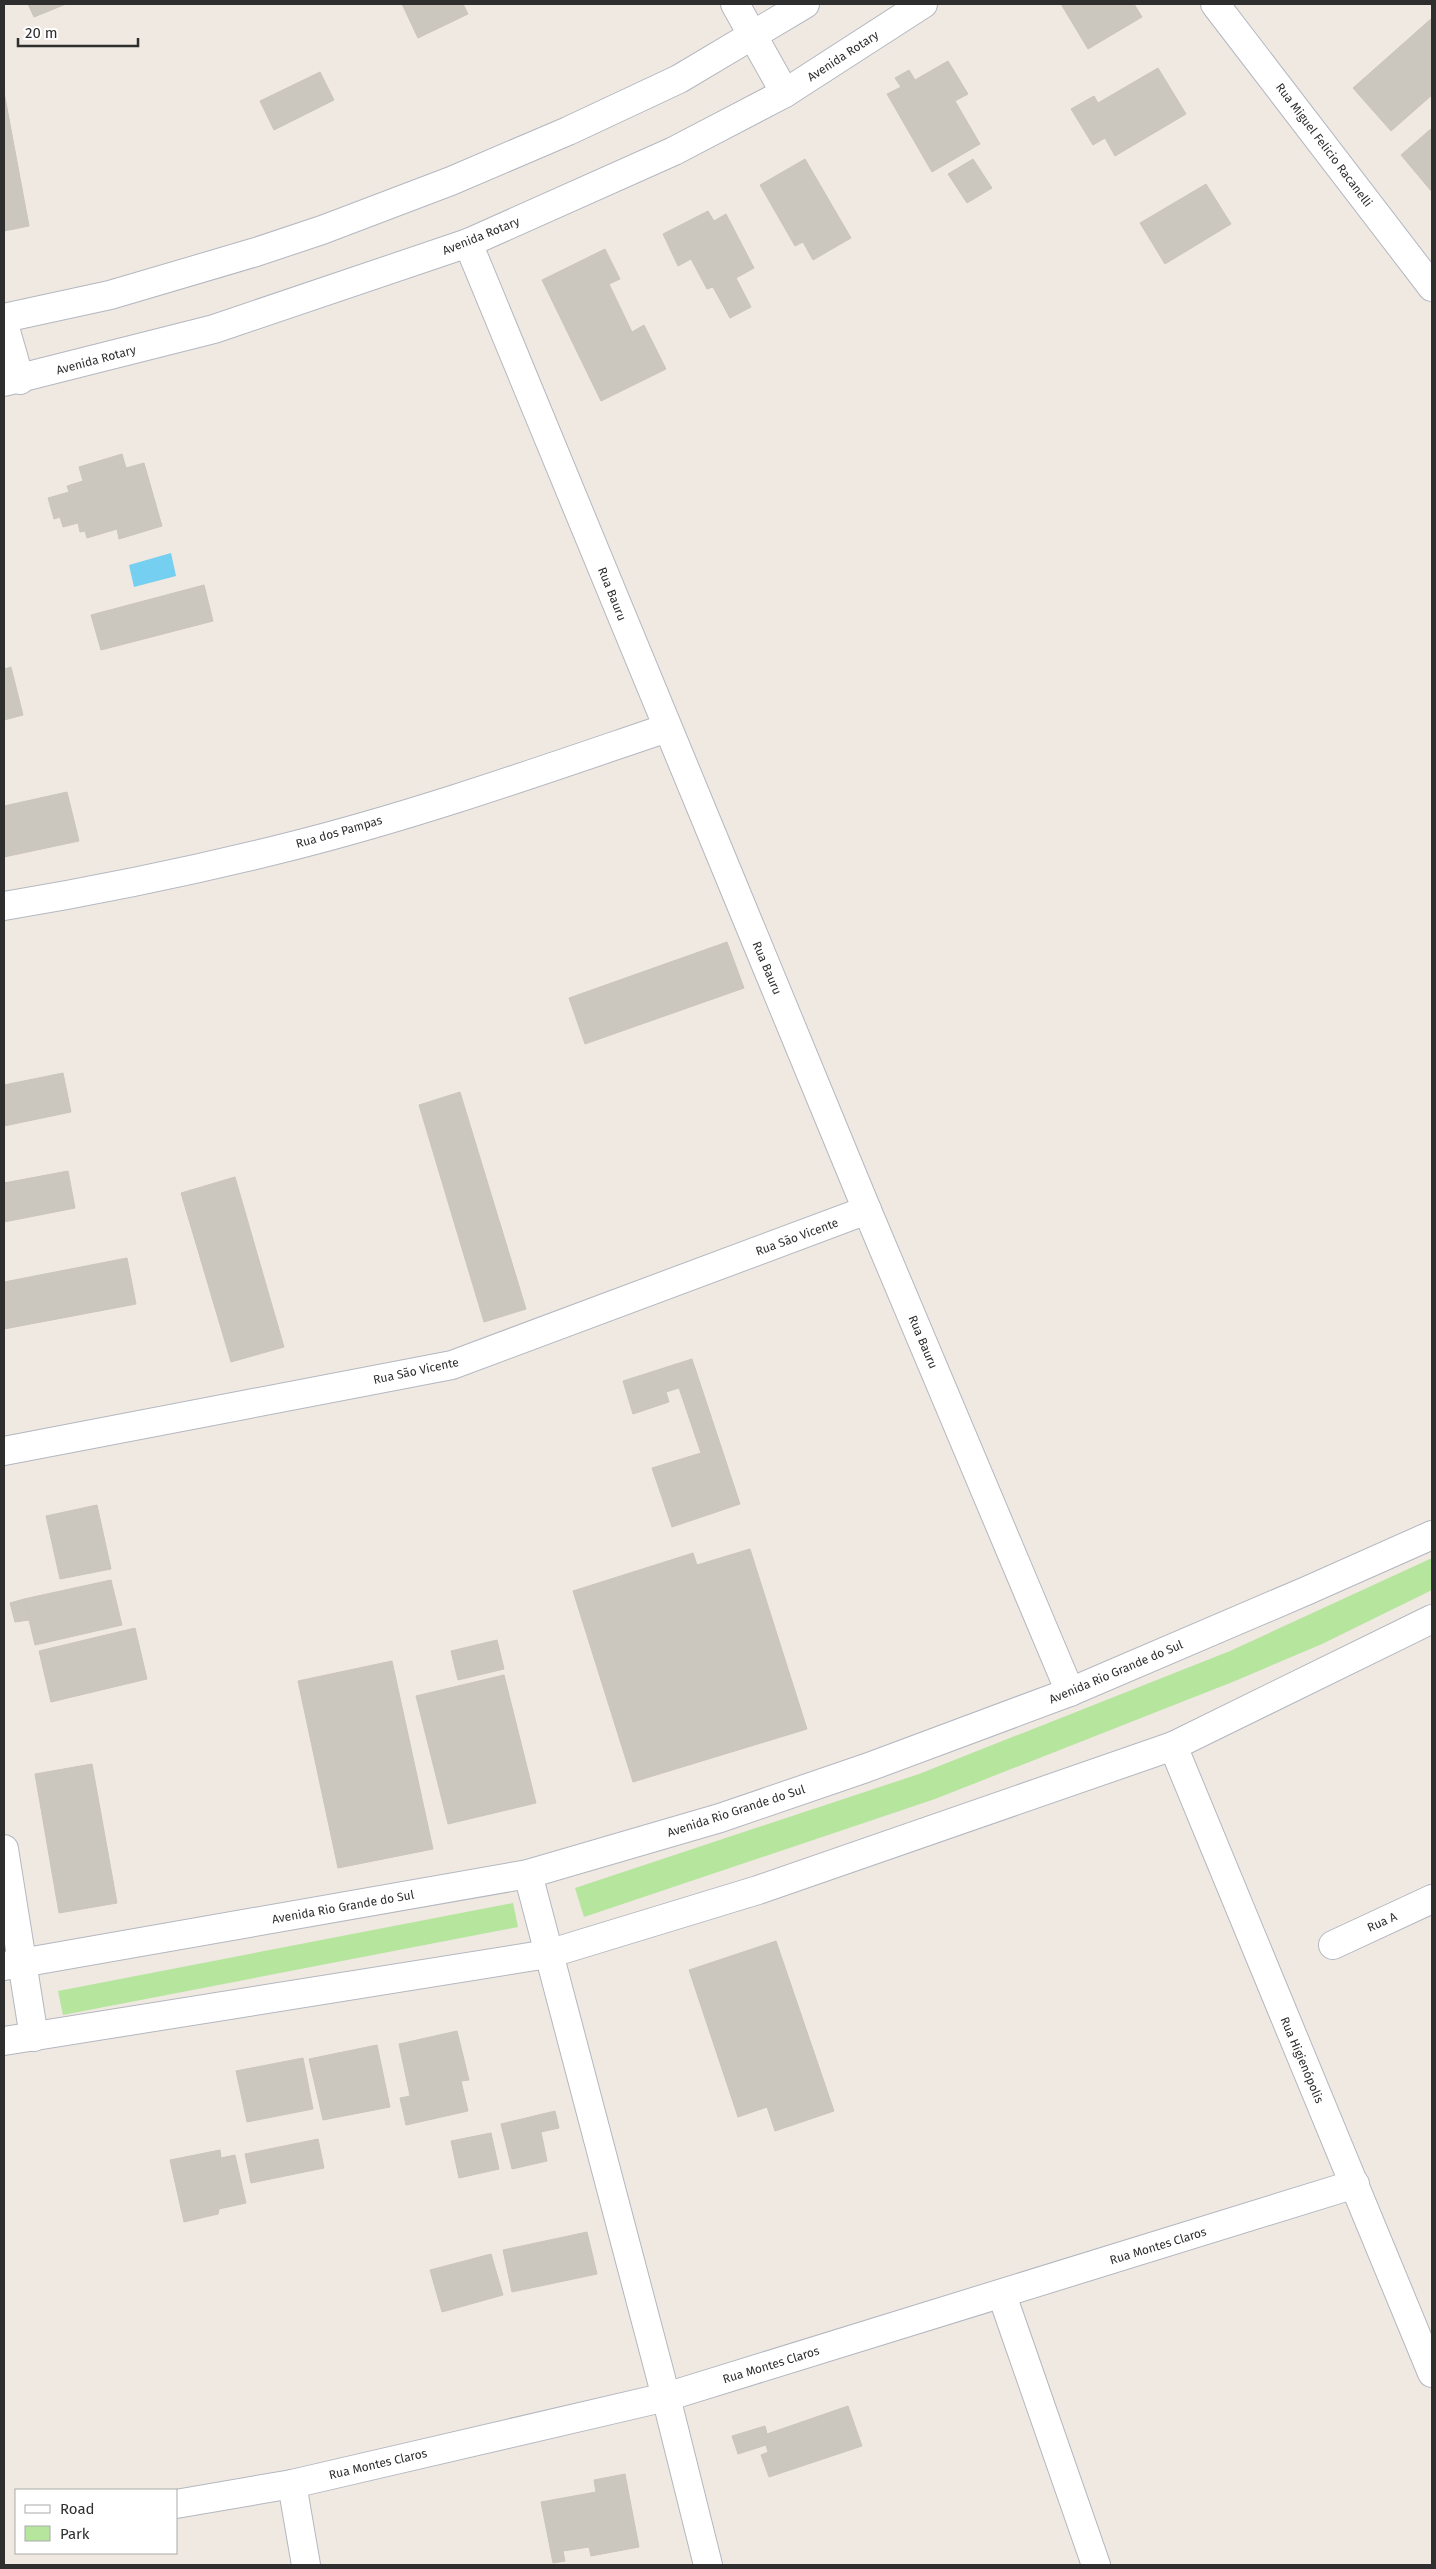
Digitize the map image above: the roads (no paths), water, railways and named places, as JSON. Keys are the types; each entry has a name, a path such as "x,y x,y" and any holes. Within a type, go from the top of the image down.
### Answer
{"street":[{"path":"735,4 785,94"},
{"path":"4,318 110,295 322,230 451,181 568,131 679,79 805,4"},
{"name":"Avenida Rotary","path":"12,381 214,329 468,243 674,151 785,94 923,4"},
{"name":"Rua Miguel Felicio Racanelli","path":"1215,4 1432,287"},
{"name":"Rua Bauru","path":"468,243 867,1210 1070,1692"},
{"path":"4,324 12,381"},
{"name":"Rua dos Pampas","path":"4,906 88,892 293,846 484,791 667,728"},
{"name":"Rua São Vicente","path":"4,1451 452,1365 867,1210"},
{"name":"Avenida Rio Grande do Sul","path":"12,1965 528,1874 720,1818 866,1768 1070,1692 1432,1535"},
{"path":"4,2041 34,2038 548,1954 758,1890 1173,1746 1432,1618"},
{"name":"Rua Higienópolis","path":"1173,1746 1432,2374"},
{"path":"4,1849 12,1965 34,2038"},
{"path":"528,1874 666,2397 708,2565"},
{"name":"Rua A","path":"1333,1944 1432,1899"},
{"name":"Rua Montes Claros","path":"178,2504 292,2484 666,2397 1002,2295 1355,2184"},
{"path":"1002,2295 1096,2565"},
{"path":"292,2484 306,2565"}],"water":[{"path":"171,553 176,576 134,587 129,565"}]}
